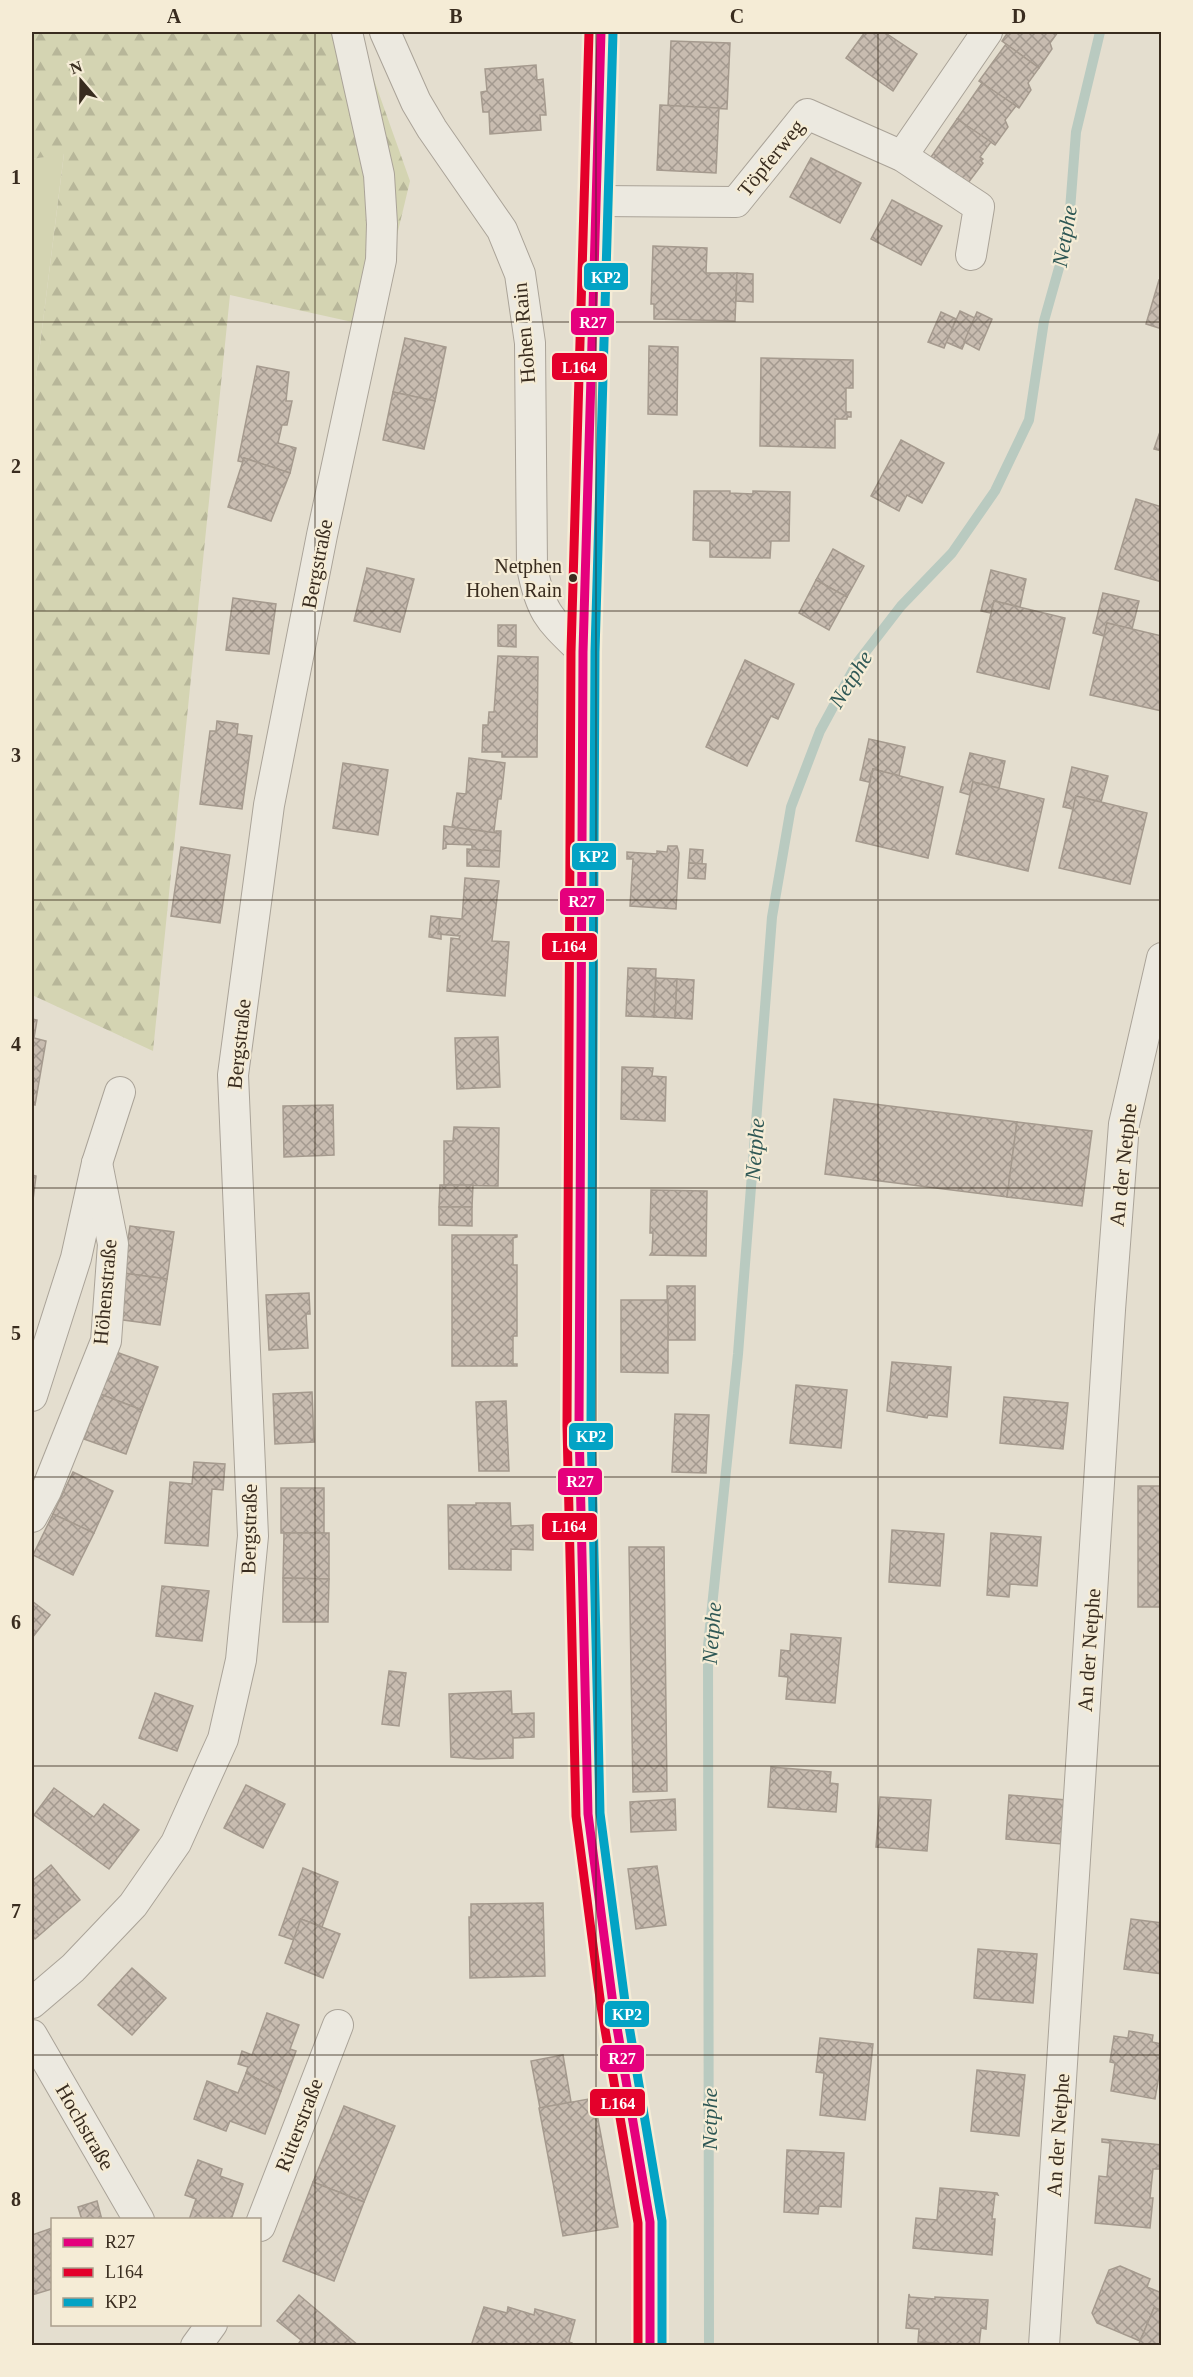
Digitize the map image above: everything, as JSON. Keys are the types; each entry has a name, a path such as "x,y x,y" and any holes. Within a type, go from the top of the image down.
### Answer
{"main road":[{"path":"601,32 583,652 579,1426 588,1814 613,2004 650,2222 650,2346"}],"street":[{"name":"Bergstraße","path":"32,2003 73,1968 133,1905 176,1843 223,1739 241,1660 253,1536 233,1076 269,805 381,260 382,224 379,175 347,32"},
{"name":"Hohen Rain","path":"385,32 416,102 502,230 520,274 530,343 532,567 538,598 552,623 583,652"},
{"path":"902,156 987,32"},
{"name":"Töpferweg","path":"596,201 736,202 807,114 902,156 979,207 971,255"},
{"name":"An der Netphe","path":"1044,2346 1110,1310 1124,1124 1161,958"},
{"name":"Höhenstraße","path":"32,1396 76,1258 97,1163 120,1092"},
{"name":"Höhenstraße","path":"32,1517 46,1491 106,1341 113,1245 97,1163"},
{"name":"Ritterstraße","path":"261,2223 338,2025"},
{"name":"Hochstraße","path":"32,2035 138,2218"}],"green space":[{"path":"32,32 357,32 410,181 375,327 230,295 153,1051 32,995 32,409 64,154 32,159"},
{"path":"64,153 32,409 32,159"}],"building":[{"path":"865,32 884,32 917,54 893,91 846,58"},
{"path":"1008,32 1058,32 1050,43 1052,49 1039,68 1002,41"},
{"path":"671,41 730,43 727,109 668,106"},
{"path":"1006,44 1039,68 1028,83 1031,90 1019,108 979,81"},
{"path":"536,65 537,80 543,79 546,115 540,115 541,130 490,134 489,112 483,112 481,92 487,91 485,69"},
{"path":"982,83 1016,106 1005,120 1008,127 995,145 957,119"},
{"path":"660,105 719,108 716,173 657,170"},
{"path":"957,119 991,142 980,157 983,163 968,183 931,157"},
{"path":"811,158 861,183 840,223 790,197"},
{"path":"892,200 942,226 921,265 871,239"},
{"path":"653,246 707,248 706,273 737,273 735,321 654,319 654,304 651,304"},
{"path":"737,273 753,274 753,302 736,301"},
{"path":"1159,280 1162,281 1162,329 1146,324"},
{"path":"960,311 975,318 962,349 946,342"},
{"path":"941,312 956,319 944,348 928,342"},
{"path":"977,312 992,319 979,350 964,342"},
{"path":"405,338 446,347 435,401 393,392"},
{"path":"649,346 678,347 677,415 648,414"},
{"path":"761,358 853,360 853,388 846,388 846,412 851,412 851,417 835,419 835,448 760,446"},
{"path":"257,366 289,372 286,401 292,401 287,425 282,425 278,443 296,448 290,473 244,458 242,462 238,461"},
{"path":"393,392 435,401 424,449 383,440"},
{"path":"1162,426 1162,451 1154,449"},
{"path":"901,440 944,463 922,503 907,495 899,511 871,496"},
{"path":"244,458 290,473 271,521 228,507"},
{"path":"694,491 730,491 730,493 753,494 753,491 790,492 789,541 771,541 770,558 710,557 710,541 693,540"},
{"path":"1136,499 1162,507 1162,582 1115,569"},
{"path":"833,549 864,566 847,597 816,580"},
{"path":"367,568 414,579 400,632 354,621"},
{"path":"991,570 1026,579 1020,607 994,601 991,613 981,611"},
{"path":"816,580 847,597 829,630 799,613"},
{"path":"1103,593 1139,601 1132,629 1107,623 1104,636 1093,633"},
{"path":"233,598 276,604 269,654 226,650"},
{"path":"994,601 1065,618 1049,689 977,672"},
{"path":"1107,623 1162,636 1162,711 1090,695"},
{"path":"498,625 516,625 516,647 498,646"},
{"path":"498,656 538,657 537,757 502,757 502,752 482,752 483,725 488,725 489,712 494,712"},
{"path":"745,660 794,684 778,719 771,716 747,766 706,747"},
{"path":"217,721 238,724 237,734 252,736 242,809 200,804 210,731 216,731"},
{"path":"869,739 905,747 899,776 873,769 869,782 860,780"},
{"path":"970,753 1005,761 999,788 973,782 970,795 960,792"},
{"path":"469,758 505,763 501,799 498,799 494,831 496,833 452,827 457,793 466,794"},
{"path":"343,763 388,770 378,835 333,828"},
{"path":"1072,767 1108,776 1101,802 1076,796 1073,809 1063,807"},
{"path":"873,769 943,787 928,858 856,841"},
{"path":"973,782 1044,799 1028,871 956,854"},
{"path":"1076,796 1147,813 1130,884 1059,868"},
{"path":"444,826 496,833 496,831 501,831 500,851 472,850 472,845 446,844 446,848 443,849"},
{"path":"668,846 677,846 679,853 676,909 630,906 633,859 627,859 627,852 657,854 657,851 667,852"},
{"path":"181,847 230,855 220,923 171,916"},
{"path":"467,849 500,851 499,867 467,866"},
{"path":"690,849 703,850 702,864 689,863"},
{"path":"689,863 706,864 705,879 688,878"},
{"path":"465,878 499,881 492,941 509,942 505,996 447,991 451,938 459,939 460,936 438,934 440,917 462,919"},
{"path":"431,916 440,917 438,934 441,934 441,939 429,937"},
{"path":"628,968 656,969 654,1017 626,1016"},
{"path":"656,978 677,979 675,1018 654,1017"},
{"path":"677,979 694,980 692,1019 675,1018"},
{"path":"32,1019 37,1020 34,1038 46,1041 35,1105 32,1104"},
{"path":"498,1037 500,1087 457,1089 455,1038"},
{"path":"622,1067 653,1068 652,1076 666,1077 665,1121 621,1119"},
{"path":"834,1099 1017,1122 1007,1197 825,1174"},
{"path":"333,1105 334,1155 284,1157 283,1106"},
{"path":"1017,1122 1092,1131 1082,1206 1007,1197"},
{"path":"454,1127 499,1128 498,1186 444,1185 444,1141 453,1141"},
{"path":"32,1175 36,1176 32,1208"},
{"path":"440,1185 473,1185 472,1207 439,1207"},
{"path":"651,1190 707,1191 706,1256 650,1255 653,1233 650,1233"},
{"path":"439,1207 472,1207 472,1226 439,1225"},
{"path":"130,1226 174,1232 167,1279 123,1273"},
{"path":"452,1235 517,1235 513,1238 513,1265 517,1265 517,1336 513,1336 513,1364 517,1366 452,1366"},
{"path":"123,1273 167,1279 160,1325 116,1319"},
{"path":"667,1286 695,1286 695,1340 668,1340"},
{"path":"309,1293 310,1314 306,1314 308,1348 269,1350 266,1295"},
{"path":"621,1300 668,1300 668,1373 621,1372"},
{"path":"116,1352 158,1367 142,1410 100,1394"},
{"path":"892,1362 951,1367 947,1417 928,1415 927,1418 887,1411"},
{"path":"796,1385 847,1390 841,1448 790,1443"},
{"path":"312,1392 314,1442 275,1444 273,1394"},
{"path":"100,1394 142,1410 126,1454 84,1439"},
{"path":"1004,1397 1068,1403 1063,1449 1000,1443"},
{"path":"506,1401 509,1471 479,1471 476,1402"},
{"path":"675,1414 709,1415 706,1473 672,1472"},
{"path":"194,1462 225,1464 223,1490 212,1489 208,1546 165,1543 170,1482 192,1484"},
{"path":"73,1472 113,1491 94,1533 53,1514"},
{"path":"1138,1486 1162,1486 1162,1607 1138,1607"},
{"path":"281,1488 324,1488 324,1533 281,1533"},
{"path":"476,1503 510,1503 511,1526 533,1525 533,1550 511,1549 511,1570 449,1569 448,1505 476,1505"},
{"path":"53,1514 94,1533 73,1575 33,1555"},
{"path":"892,1530 944,1534 940,1586 889,1582"},
{"path":"284,1533 329,1533 329,1579 283,1578"},
{"path":"991,1533 1041,1537 1037,1586 1010,1584 1009,1597 987,1595"},
{"path":"629,1547 664,1547 667,1791 633,1792"},
{"path":"283,1578 329,1579 328,1622 283,1622"},
{"path":"162,1586 209,1591 202,1641 156,1636"},
{"path":"32,1601 50,1615 32,1638"},
{"path":"791,1634 841,1638 835,1703 786,1699 788,1677 779,1676 781,1650 790,1651"},
{"path":"389,1671 406,1673 399,1726 382,1724"},
{"path":"511,1691 512,1714 534,1713 534,1737 513,1738 513,1758 451,1757 449,1694"},
{"path":"155,1693 193,1706 177,1751 139,1738"},
{"path":"771,1767 831,1772 830,1783 838,1784 836,1812 768,1807"},
{"path":"246,1785 285,1804 263,1848 224,1828"},
{"path":"54,1788 94,1817 104,1804 139,1830 109,1869 34,1815"},
{"path":"1009,1795 1066,1800 1062,1844 1006,1839"},
{"path":"880,1797 931,1800 927,1851 876,1847"},
{"path":"675,1799 676,1830 631,1832 630,1802"},
{"path":"51,1865 80,1900 35,1939 32,1935 32,1881"},
{"path":"657,1866 666,1925 636,1929 628,1869"},
{"path":"303,1868 338,1882 322,1927 301,1919 294,1940 279,1935"},
{"path":"543,1903 545,1976 470,1978 469,1917 471,1917 471,1904"},
{"path":"301,1919 340,1934 323,1978 285,1963"},
{"path":"1131,1919 1162,1923 1162,1974 1124,1969"},
{"path":"978,1949 1037,1954 1033,2003 974,1998"},
{"path":"132,1968 166,1998 132,2035 98,2005"},
{"path":"267,2013 299,2025 290,2049 296,2051 281,2091 246,2073 248,2067 238,2064 242,2051 252,2055"},
{"path":"1129,2031 1153,2035 1152,2042 1162,2044 1162,2059 1155,2099 1111,2091 1115,2063 1110,2062 1114,2036 1128,2038"},
{"path":"820,2038 873,2044 865,2120 820,2115 824,2073 816,2072"},
{"path":"563,2055 571,2102 540,2108 531,2061"},
{"path":"977,2070 1025,2075 1019,2136 971,2131"},
{"path":"246,2073 281,2091 265,2134 230,2121 226,2131 194,2119 207,2081 238,2093"},
{"path":"594,2098 618,2227 563,2236 539,2108"},
{"path":"344,2106 395,2126 364,2202 313,2182"},
{"path":"1102,2139 1162,2145 1160,2169 1153,2169 1150,2228 1095,2223 1099,2176 1107,2177 1110,2143 1102,2142"},
{"path":"787,2150 844,2153 841,2207 819,2206 818,2214 784,2212"},
{"path":"198,2160 222,2169 220,2176 243,2184 232,2218 190,2218 196,2199 185,2195"},
{"path":"313,2182 364,2202 334,2281 283,2261"},
{"path":"940,2188 997,2193 992,2219 995,2219 992,2255 913,2248 916,2218 937,2220"},
{"path":"97,2201 101,2218 81,2218 78,2207"},
{"path":"51,2228 51,2289 32,2295 32,2235"},
{"path":"1120,2266 1150,2279 1147,2287 1162,2293 1162,2311 1154,2308 1140,2341 1097,2323 1092,2313 1109,2270"},
{"path":"909,2294 910,2297 935,2299 935,2297 988,2300 986,2329 981,2328 979,2346 937,2346 937,2343 918,2342 919,2329 906,2328"},
{"path":"299,2295 359,2346 297,2346 301,2340 277,2321"},
{"path":"484,2307 507,2313 508,2307 534,2315 535,2309 575,2320 569,2342 572,2343 571,2346 471,2346"},
{"path":"1154,2308 1162,2311 1162,2346 1138,2346"}],"waterway":[{"name":"Netphe","path":"709,2346 708,1646 738,1354 772,917 791,807 820,731 857,663 901,606 952,553 995,491 1029,420 1044,321 1068,236 1076,132 1100,32"}],"transit line":[{"name":"L164","path":"589,32 571,652 567,1426 576,1816 601,2006 638,2223 638,2346"},
{"name":"R27","path":"601,32 583,652 579,1426 588,1814 613,2004 650,2222 650,2346"},
{"name":"KP2","path":"613,32 595,652 591,1426 600,1813 625,2002 662,2221 662,2346"}],"place":[{"name":"Netphen Hohen Rain","path":"573,578"}]}
